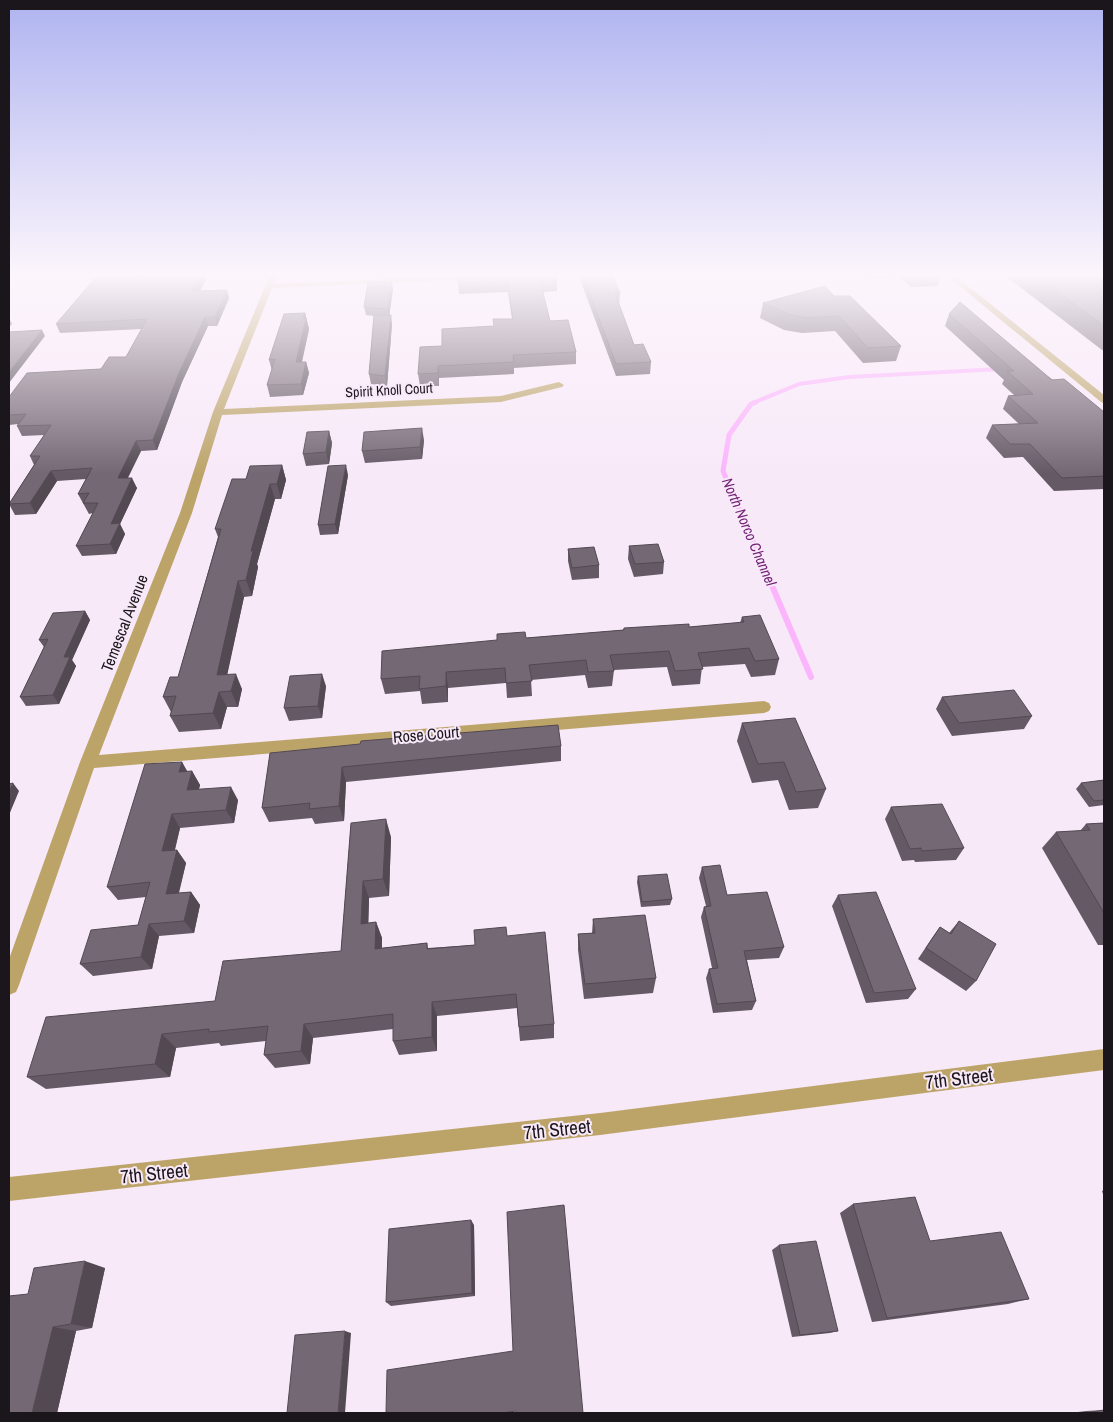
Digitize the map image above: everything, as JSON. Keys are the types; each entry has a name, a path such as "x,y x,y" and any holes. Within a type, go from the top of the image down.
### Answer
{"street":[{"name":"Temescal Avenue","path":"9,985 88,762 186,513 218,412 247,340"},
{"path":"1030,340 1104,400"},
{"name":"Spirit Knoll Court","path":"218,412 501,399 559,386"},
{"name":"Rose Court","path":"88,762 764,707"},
{"name":"7th Street","path":"9,1189 592,1125 1104,1059"}],"building":[{"path":"9,340 34,340 9,372"},
{"path":"135,340 194,340 179,373 153,440 136,441 118,478 132,478 111,524 120,523 110,544 76,546 98,503 83,503 89,493 78,494 92,468 51,471 30,503 9,504 40,456 30,456 51,425 17,426 26,414 9,415 9,397 27,373 101,369 109,357 126,357"},
{"path":"275,340 301,340 296,362 306,362 301,384 267,385 275,359 269,360"},
{"path":"372,340 389,340 385,376 369,374"},
{"path":"442,340 573,340 576,352 513,355 514,362 438,366 438,373 418,374 420,347 442,346"},
{"path":"607,340 632,340 634,345 643,344 651,362 616,364"},
{"path":"861,340 895,340 901,346 868,348"},
{"path":"979,340 1005,340 1052,380 1064,379 1104,412 1104,476 1062,478 1030,444 1010,444 992,425 1038,423 1008,396 1033,394 1007,371 1014,371"},
{"path":"422,428 420,447 362,451 364,432"},
{"path":"329,431 326,452 303,454 307,432"},
{"path":"282,465 277,484 270,484 251,551 253,551 246,580 238,581 217,675 236,674 231,691 219,692 213,713 170,716 176,696 163,697 170,677 178,677 221,529 215,529 232,479 246,479 250,466"},
{"path":"346,465 335,524 318,525 328,466"},
{"path":"658,544 664,562 635,564 629,546"},
{"path":"594,547 599,565 572,568 568,549"},
{"path":"85,611 64,657 70,657 53,695 20,697 48,639 39,640 53,613"},
{"path":"760,615 779,659 755,661 749,648 698,653 703,669 675,671 669,651 610,655 614,671 588,672 586,660 529,665 532,681 506,683 505,668 446,672 446,686 419,689 420,676 381,679 382,651 497,640 497,634 525,632 526,638 624,630 624,628 689,624 689,627 744,622 742,617"},
{"path":"322,674 318,706 284,708 290,676"},
{"path":"1014,690 1032,716 959,723 942,697"},
{"path":"795,718 826,789 796,792 784,762 758,764 742,723"},
{"path":"558,725 561,746 342,767 339,806 309,809 310,803 262,808 270,753 360,744 361,741"},
{"path":"182,762 179,772 192,771 187,790 231,787 226,810 172,814 162,851 177,850 166,894 191,892 184,921 149,924 141,957 80,964 91,930 138,925 150,882 107,887 145,764"},
{"path":"1104,780 1104,800 1094,801 1081,783"},
{"path":"13,783 9,792 9,784"},
{"path":"942,804 964,848 922,851 921,848 910,849 891,807"},
{"path":"386,819 383,879 363,881 361,924 376,922 375,949 427,943 427,949 475,945 474,930 506,927 507,936 545,932 554,1024 519,1027 516,994 432,1002 432,1037 393,1041 393,1014 304,1024 301,1051 264,1055 268,1026 209,1032 209,1029 162,1034 155,1064 27,1077 46,1017 215,1001 223,961 341,951 351,823"},
{"path":"1104,823 1104,913 1056,832 1090,830 1086,824"},
{"path":"720,865 727,895 767,892 784,947 744,951 756,1001 717,1004 709,969 718,968 704,907 711,906 702,867"},
{"path":"667,874 672,899 642,902 638,876"},
{"path":"876,892 916,989 874,993 838,895"},
{"path":"645,915 656,978 585,984 578,934 595,933 593,919"},
{"path":"959,921 996,944 976,981 926,948 940,927 951,934"},
{"path":"915,1197 930,1241 1001,1232 1029,1299 887,1318 853,1204"},
{"path":"564,1205 583,1413 516,1413 516,1411 502,1413 386,1413 387,1370 513,1351 507,1212"},
{"path":"471,1220 472,1293 386,1302 389,1229"},
{"path":"816,1241 838,1331 800,1335 779,1245"},
{"path":"85,1261 71,1324 53,1327 32,1413 9,1413 9,1296 28,1294 34,1268"},
{"path":"345,1331 338,1413 287,1413 295,1335"},
{"path":"1104,1410 1104,1413 1086,1413"}],"waterway":[{"name":"North Norco Channel","path":"753,403 799,384 849,377 1000,369"},
{"name":"North Norco Channel","path":"756,402 751,404 729,435 723,471 765,569"},
{"name":"North Norco Channel","path":"764,567 811,677"}]}
